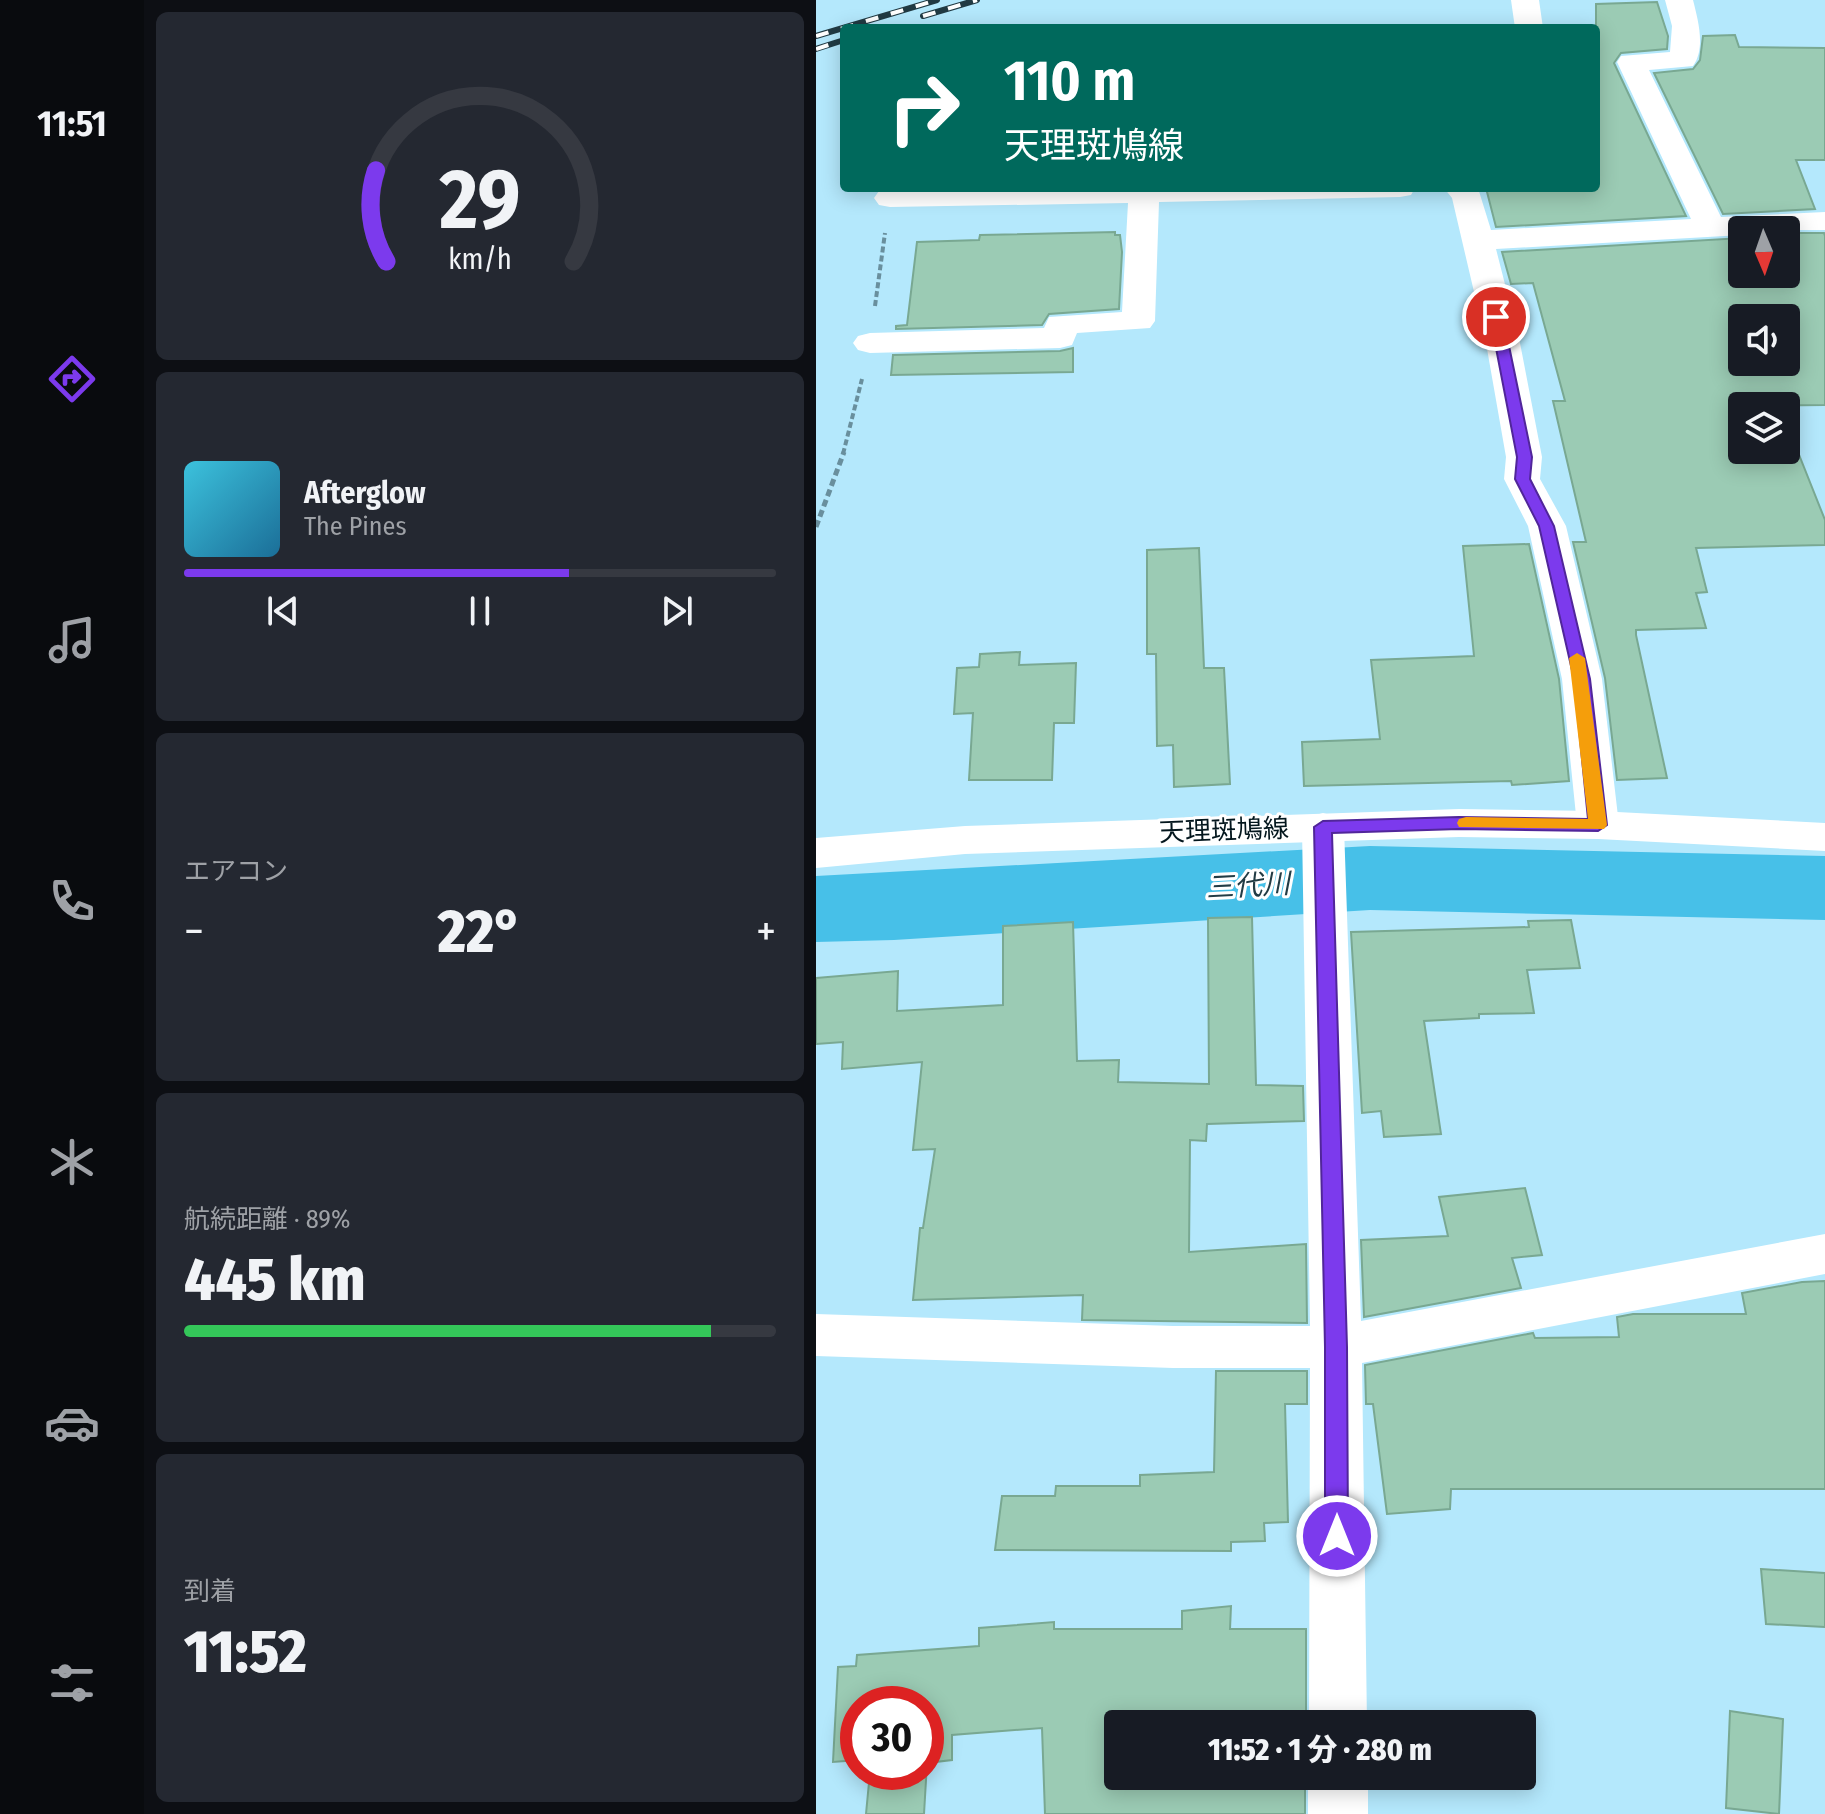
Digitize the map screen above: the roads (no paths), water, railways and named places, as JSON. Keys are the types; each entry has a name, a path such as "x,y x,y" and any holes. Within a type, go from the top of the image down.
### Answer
{"street":[{"path":"1525,0 1528,24"},
{"path":"1679,0 1686,26 1683,60 1619,62 1710,226"},
{"path":"890,198 1195,192"},
{"path":"1464,192 1467,195 1503,343 1524,457 1522,479 1547,526 1582,679 1598,825"},
{"path":"870,343 1060,338 1061,324 1138,321 1144,193"},
{"path":"1478,240 1825,221"},
{"name":"天理斑鳩線","path":"816,853 980,840 1325,863 1459,823 1598,825 1825,837"},
{"path":"1325,863 1336,1347 1338,1710"},
{"path":"816,1335 1173,1347 1336,1347 1825,1254"},
{"path":"1338,1790 1338,1814"}],"waterway":[{"name":"三代川","path":"816,909 1370,878 1825,888"}],"railway":[{"path":"856,24 937,0"},
{"path":"923,16 977,0"},
{"path":"816,36 840,29"},
{"path":"816,49 840,41"}]}
